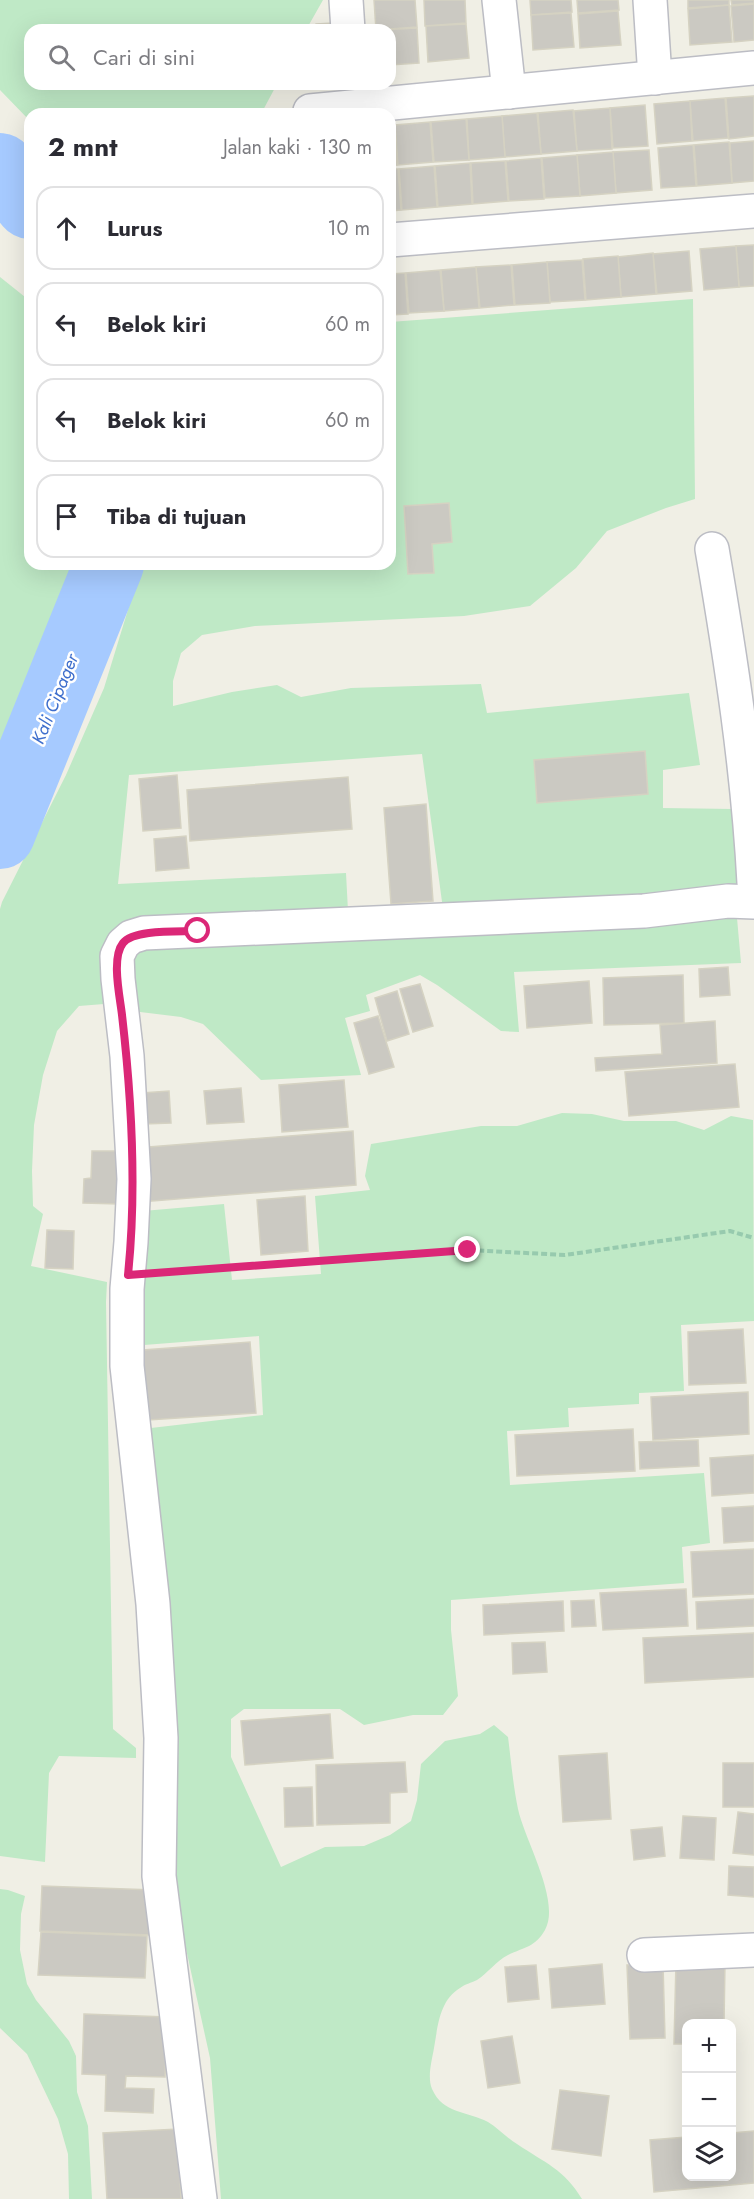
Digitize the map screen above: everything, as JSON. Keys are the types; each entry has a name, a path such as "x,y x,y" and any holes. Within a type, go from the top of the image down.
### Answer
{"street":[{"path":"346,0 348,24"},
{"path":"499,0 509,92"},
{"path":"650,0 656,78"},
{"path":"318,108 352,96 509,92 754,68"},
{"path":"396,240 754,211"},
{"path":"711,549 732,669 751,827 754,883"},
{"path":"200,2199 159,1876 161,1738 153,1604 127,1366 128,1275 134,1179 127,1056 117,956 123,944 131,937 144,933 644,911 728,902 754,902"},
{"path":"644,1955 754,1950"}],"path":[{"path":"128,1275 468,1250 566,1255 730,1231 754,1238"}],"green space":[{"path":"0,0 323,0 309,24 24,24 24,90 274,90 264,108 24,108 24,115 0,90"},
{"path":"0,277 24,296 24,570 87,570 72,615 30,702 0,757"},
{"path":"693,299 695,499 607,531 576,568 530,606 464,616 255,626 202,635 181,653 173,681 173,706 232,692 277,685 301,697 351,688 481,684 487,713 689,693 700,765 663,770 663,808 733,809 742,888 443,909 422,754 129,775 118,884 346,873 348,911 122,925 102,974 104,1004 79,1006 57,1031 43,1075 34,1125 33,1206 43,1214 31,1266 107,1282 113,1729 136,1748 136,1758 59,1756 49,1773 45,1862 0,1856 0,909 66,775 104,688 140,570 396,570 396,322"},
{"path":"725,913 737,918 741,963 514,972 519,1032 501,1031 420,975 366,995 370,1011 345,1018 361,1075 261,1080 203,1024 181,1017 132,1011 129,965 137,944"},
{"path":"562,1113 592,1114 624,1121 676,1121 704,1130 731,1116 753,1120 754,1321 681,1325 684,1391 639,1393 639,1404 568,1408 569,1427 507,1431 510,1485 704,1473 710,1543 682,1547 684,1583 451,1600 451,1630 458,1696 443,1715 413,1715 364,1725 340,1709 244,1709 231,1719 231,1757 281,1867 325,1847 364,1846 390,1835 411,1821 417,1800 421,1764 445,1741 480,1734 494,1725 508,1737 518,1809 545,1887 549,1903 549,1918 545,1930 533,1943 508,1955 477,1980 453,1993 438,2023 430,2079 432,2089 442,2103 456,2111 492,2124 513,2142 561,2173 582,2199 221,2199 210,2058 174,1886 166,1596 151,1428 263,1415 259,1336 144,1345 137,1283 143,1211 224,1204 232,1280 321,1274 315,1196 370,1190 365,1176 371,1144 481,1126 517,1126"},
{"path":"0,1889 25,1896 21,1914 20,1950 27,1984 36,2000 69,2041 76,2056 77,2092 88,2126 92,2199 69,2199 68,2154 58,2119 27,2054 0,2028"}],"building":[{"path":"374,0 415,0 417,27 396,29 396,24 376,24"},
{"path":"424,0 465,0 466,23 425,26"},
{"path":"530,0 571,0 572,12 531,15"},
{"path":"577,0 618,0 619,10 578,13"},
{"path":"688,0 729,0 729,5 688,8"},
{"path":"731,0 754,0 754,3 732,5"},
{"path":"754,4 754,40 734,42 731,6"},
{"path":"729,5 732,42 690,45 688,9"},
{"path":"618,11 621,45 580,48 578,14"},
{"path":"571,13 574,47 533,50 531,15"},
{"path":"466,24 469,58 428,62 426,26"},
{"path":"417,28 419,63 396,65 396,29"},
{"path":"754,96 754,136 729,139 726,98"},
{"path":"725,98 728,138 693,141 690,101"},
{"path":"690,101 692,141 657,144 654,104"},
{"path":"645,105 648,146 613,148 610,108"},
{"path":"610,108 612,149 577,151 574,111"},
{"path":"573,110 577,151 541,154 538,113"},
{"path":"537,113 541,154 505,157 502,116"},
{"path":"502,116 505,157 469,160 467,119"},
{"path":"466,119 469,160 434,162 431,122"},
{"path":"430,122 433,162 398,165 396,125"},
{"path":"754,141 754,181 732,183 730,143"},
{"path":"729,142 732,183 697,186 694,145"},
{"path":"693,145 696,186 661,188 658,148"},
{"path":"649,150 652,190 616,193 613,152"},
{"path":"613,152 616,193 580,196 577,155"},
{"path":"577,155 580,196 545,198 542,158"},
{"path":"541,158 544,199 509,201 506,161"},
{"path":"505,161 508,201 473,204 471,163"},
{"path":"470,163 472,204 438,207 435,166"},
{"path":"434,166 437,207 402,210 399,169"},
{"path":"396,169 398,169 401,210 396,210"},
{"path":"754,245 754,286 739,287 736,246"},
{"path":"736,246 739,287 704,290 700,249"},
{"path":"689,251 692,291 657,294 653,254"},
{"path":"653,253 656,294 621,297 618,257"},
{"path":"618,256 621,297 586,300 583,259"},
{"path":"582,260 585,300 550,302 547,262"},
{"path":"547,262 550,303 515,305 512,265"},
{"path":"511,265 514,305 480,308 476,267"},
{"path":"476,267 479,308 444,311 441,270"},
{"path":"440,270 444,311 409,313 406,273"},
{"path":"405,273 408,314 396,315 396,274"},
{"path":"449,503 452,542 432,544 434,573 408,574 404,506"},
{"path":"645,751 648,794 537,803 534,760"},
{"path":"177,775 181,828 143,831 139,779"},
{"path":"348,777 352,829 190,841 187,790"},
{"path":"426,804 433,901 391,904 384,808"},
{"path":"186,836 189,868 156,871 154,839"},
{"path":"728,967 730,995 700,997 699,969"},
{"path":"683,975 684,1023 604,1025 603,978"},
{"path":"589,981 592,1023 527,1028 524,986"},
{"path":"420,984 433,1026 413,1032 400,989"},
{"path":"397,991 409,1034 387,1041 375,998"},
{"path":"378,1016 394,1067 369,1074 354,1023"},
{"path":"715,1021 717,1063 596,1071 595,1058 662,1054 660,1025"},
{"path":"735,1064 739,1107 629,1116 625,1072"},
{"path":"344,1080 348,1127 282,1132 279,1085"},
{"path":"241,1088 244,1122 207,1124 204,1091"},
{"path":"169,1091 171,1123 144,1124 142,1093"},
{"path":"353,1131 356,1185 140,1202 136,1148"},
{"path":"92,1151 121,1151 119,1204 83,1203 84,1179 91,1178"},
{"path":"305,1196 308,1251 261,1255 257,1200"},
{"path":"47,1230 74,1231 73,1269 45,1268"},
{"path":"743,1329 746,1383 689,1385 688,1332"},
{"path":"250,1342 256,1413 148,1420 143,1350"},
{"path":"748,1392 749,1434 653,1440 651,1397"},
{"path":"633,1429 635,1471 517,1476 515,1435"},
{"path":"698,1440 699,1466 640,1469 639,1442"},
{"path":"754,1455 754,1493 712,1496 710,1458"},
{"path":"754,1506 754,1541 724,1543 722,1508"},
{"path":"754,1549 754,1594 693,1597 691,1552"},
{"path":"686,1589 688,1626 603,1630 600,1593"},
{"path":"754,1599 754,1626 697,1629 696,1602"},
{"path":"594,1600 596,1626 572,1627 571,1601"},
{"path":"563,1601 564,1631 484,1635 483,1605"},
{"path":"754,1633 754,1677 645,1683 643,1638"},
{"path":"545,1642 547,1672 513,1674 512,1643"},
{"path":"330,1714 333,1758 245,1765 241,1721"},
{"path":"607,1753 611,1819 563,1822 559,1756"},
{"path":"405,1762 407,1792 390,1793 390,1823 317,1825 316,1765"},
{"path":"723,1763 754,1763 754,1807 723,1807"},
{"path":"312,1787 313,1826 285,1827 284,1788"},
{"path":"738,1812 754,1814 754,1855 733,1853"},
{"path":"683,1816 716,1818 714,1860 680,1858"},
{"path":"662,1827 665,1856 634,1860 631,1830"},
{"path":"729,1866 754,1867 754,1897 728,1895"},
{"path":"42,1886 154,1890 152,1935 40,1931"},
{"path":"41,1932 147,1936 145,1978 38,1975"},
{"path":"676,1962 725,1963 724,2019 682,2019 682,2044 674,2044"},
{"path":"602,1964 605,2004 552,2008 549,1969"},
{"path":"663,1964 665,2038 630,2039 627,1965"},
{"path":"536,1965 539,1999 508,2002 505,1967"},
{"path":"84,2014 167,2017 165,2077 126,2076 125,2088 154,2089 153,2113 105,2111 106,2075 82,2074"},
{"path":"512,2036 520,2083 488,2088 481,2041"},
{"path":"560,2090 609,2096 601,2156 552,2149"},
{"path":"178,2129 181,2199 107,2199 103,2133"},
{"path":"754,2131 754,2183 654,2192 650,2140 682,2137 682,2181 736,2181 736,2133"}],"waterway":[{"name":"Kali Cipager","path":"0,168 24,197"},
{"name":"Kali Cipager","path":"0,834 107,570"}],"route":[{"path":"198,931 144,933 131,937 123,944 117,956 127,1056 134,1179 128,1275 468,1250"}]}
